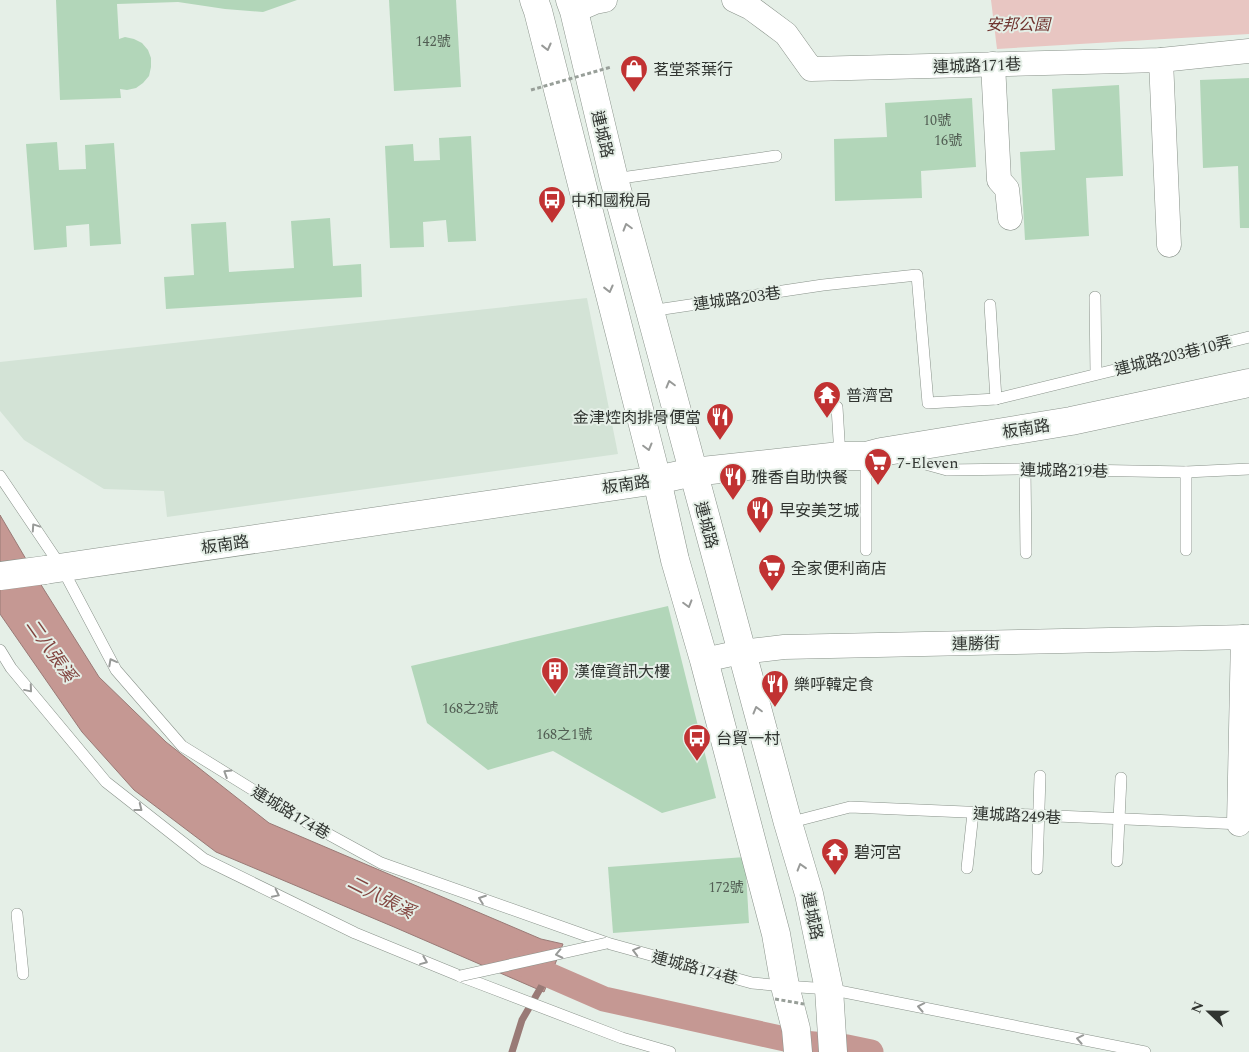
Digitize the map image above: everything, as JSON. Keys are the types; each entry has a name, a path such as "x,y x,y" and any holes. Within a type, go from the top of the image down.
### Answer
{"main road":[{"name":"連城路","path":"534,0 546,39 657,480 675,560 704,660 776,934 796,1030 798,1052"},
{"name":"連城路","path":"572,5 614,179 741,652 788,823 810,894 829,989 833,1052"},
{"name":"板南路","path":"0,576 657,480 693,472 874,454 1071,420 1249,383"}],"street":[{"path":"572,5 605,0"},
{"name":"連城路171巷","path":"734,0 751,8 786,34 811,69 1161,60 1249,52"},
{"path":"1161,60 1169,245"},
{"path":"993,64 999,180 1007,190 1010,218"},
{"path":"1244,824 1246,637"},
{"name":"連勝街","path":"704,660 741,652 784,647 1246,637"}],"lane":[{"path":"614,179 776,156"},
{"name":"連城路203巷10弄","path":"823,285 916,275 928,402 996,399 1249,337"},
{"name":"連城路203巷","path":"650,311 823,285"},
{"name":"連城路203巷10弄","path":"1095,297 1096,374"},
{"path":"990,305 996,399"},
{"path":"837,407 840,456"},
{"path":"866,550 874,454"},
{"name":"連城路219巷","path":"874,454 947,470 1025,469 1186,472 1249,469"},
{"path":"1025,469 1026,553"},
{"path":"1186,472 1186,550"},
{"name":"連城路174巷","path":"0,476 116,670 182,746 297,817 381,863 607,943 752,982 788,996 829,989 1145,1052"},
{"path":"0,650 11,668 106,782 204,859 356,933 460,976 622,1038 670,1052"},
{"path":"1037,869 1040,776"},
{"path":"1116,861 1121,778"},
{"name":"連城路249巷","path":"788,823 850,808 1244,824"},
{"path":"967,868 973,812"},
{"path":"17,914 23,974"},
{"name":"連城路174巷","path":"460,976 607,943"}],"path":[{"path":"531,90 610,67"}],"shaded area":[{"path":"587,298 618,454 167,517 164,491 104,489 24,440 0,411 0,362"}],"green space":[{"name":"安邦公園","path":"991,0 1249,0 1249,34 997,49"}],"water":[{"path":"0,515 99,677 166,742 269,823 541,939 563,944 544,992 216,852 134,790 82,732 0,614"}],"building":[{"path":"56,0 297,0 263,12 178,2 117,4 119,39 125,37 134,39 142,43 148,50 151,58 149,76 136,88 120,89 121,98 60,100"},
{"path":"389,0 456,0 461,87 394,91"},
{"path":"1249,78 1249,228 1240,228 1238,166 1203,168 1200,80"},
{"path":"1119,85 1123,176 1086,178 1089,236 1025,240 1020,152 1055,150 1052,89"},
{"path":"972,98 976,167 921,171 922,198 835,201 834,139 887,137 885,103"},
{"path":"471,136 476,241 448,242 446,220 423,222 424,247 390,248 385,146 413,144 414,161 440,160 439,138"},
{"path":"57,142 59,170 86,169 85,145 114,143 121,244 90,246 89,224 66,226 67,247 34,250 26,144"},
{"path":"330,218 333,266 361,264 362,297 166,309 164,277 194,275 191,224 226,222 229,272 294,268 291,221"},
{"name":"漢偉資訊大樓","path":"668,606 716,798 662,813 553,751 488,770 427,723 411,666"},
{"path":"745,857 749,923 613,933 608,867"}],"waterway":[{"name":"二八張溪","path":"519,962 604,999 803,1043 847,1047 871,1052"},
{"path":"512,1052 522,1020 544,982"}],"place":[{"name":"茗堂茶葉行","path":"634,93"},
{"name":"中和國稅局","path":"552,224"},
{"name":"普濟宮","path":"827,419"},
{"name":"金津焢肉排骨便當","path":"720,441"},
{"name":"7-Eleven","path":"878,486"},
{"name":"雅香自助快餐","path":"733,501"},
{"name":"早安美芝城","path":"760,534"},
{"name":"全家便利商店","path":"772,592"},
{"name":"漢偉資訊大樓","path":"555,695"},
{"name":"樂呼韓定食","path":"775,708"},
{"name":"台貿一村","path":"697,762"},
{"name":"碧河宮","path":"835,876"}]}
